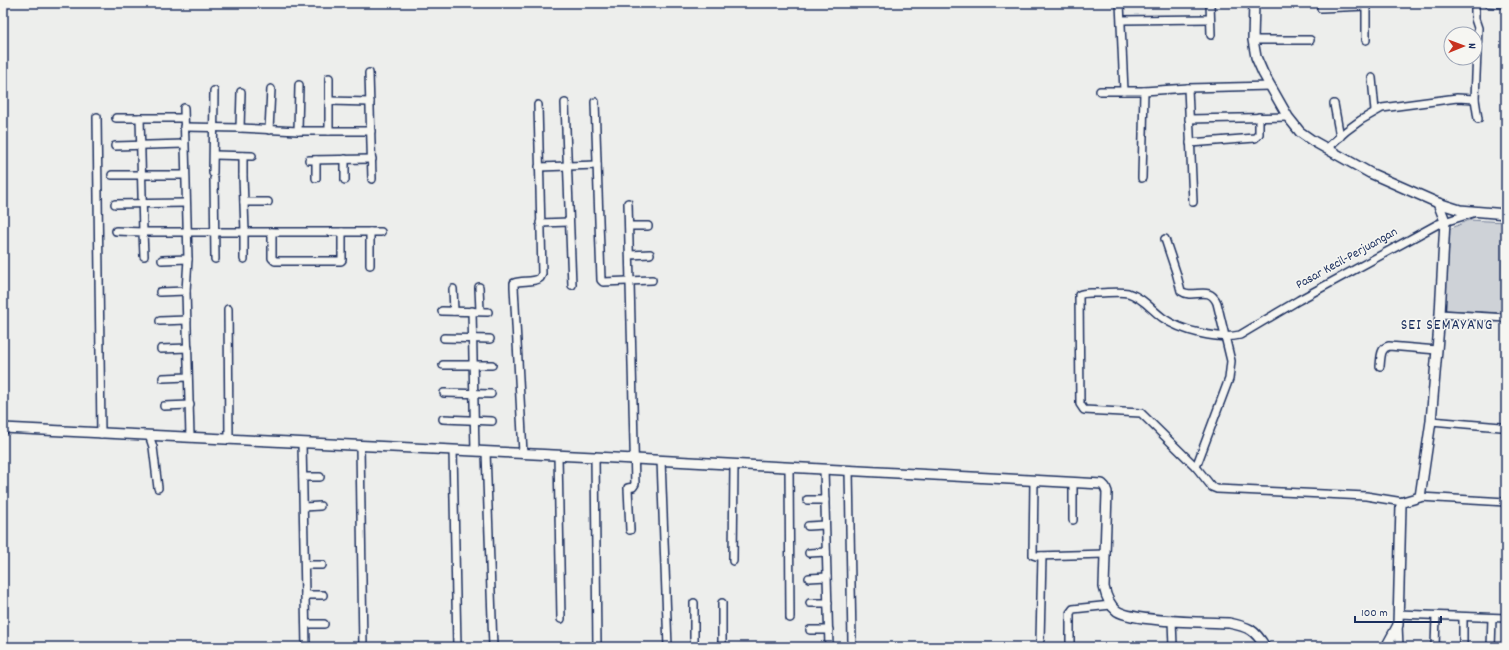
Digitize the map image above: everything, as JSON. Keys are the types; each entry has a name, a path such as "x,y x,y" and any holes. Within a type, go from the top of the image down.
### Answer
{"street":[{"path":"1120,3 1122,20 1124,92"},
{"path":"1210,3 1211,35"},
{"path":"1254,3 1254,40 1256,57 1270,86 1288,117 1300,132 1326,149 1370,173 1438,203 1460,210 1477,212"},
{"path":"1475,3 1475,19 1478,28 1475,99 1478,120"},
{"path":"1488,3 1506,4"},
{"path":"1321,8 1366,5 1366,40"},
{"path":"1122,20 1210,19"},
{"path":"1254,40 1310,40"},
{"path":"369,73 372,179"},
{"path":"329,78 329,131"},
{"path":"1372,78 1375,111"},
{"path":"298,131 299,86"},
{"path":"1100,91 1124,92 1188,88 1270,86"},
{"path":"1188,88 1193,202"},
{"path":"269,130 271,89"},
{"path":"214,91 216,259"},
{"path":"1142,178 1144,91"},
{"path":"240,128 241,92"},
{"path":"1326,149 1361,120 1375,111 1388,106 1457,98 1475,99"},
{"path":"329,101 370,102"},
{"path":"595,102 601,280 603,282 652,280"},
{"path":"565,103 572,285"},
{"path":"1334,104 1340,137"},
{"path":"523,453 514,283 537,281 542,274 538,167 538,106"},
{"path":"184,108 188,259 186,291 190,437"},
{"path":"97,117 101,434"},
{"path":"1190,143 1255,138 1259,134 1259,117"},
{"path":"1189,119 1288,117"},
{"path":"116,118 184,118"},
{"path":"140,118 144,256"},
{"path":"184,128 371,131"},
{"path":"115,146 184,144"},
{"path":"214,155 252,156"},
{"path":"243,156 244,259"},
{"path":"345,159 346,180"},
{"path":"316,178 312,160 372,159"},
{"path":"538,167 596,165"},
{"path":"112,175 185,175"},
{"path":"244,202 268,202"},
{"path":"628,203 635,484 633,487 628,488 630,530"},
{"path":"1420,497 1431,421 1440,314 1445,221 1438,203"},
{"path":"115,204 186,204"},
{"name":"Pasar Kecil-Perjuangan","path":"1196,467 1141,413 1084,410 1080,404 1079,295 1089,293 1128,293 1140,299 1164,319 1178,327 1204,334 1226,337 1240,335 1445,221 1477,212 1506,214"},
{"path":"540,223 569,222"},
{"path":"629,226 648,226"},
{"path":"116,231 381,232"},
{"path":"272,232 272,258 275,261 341,261 342,232"},
{"path":"370,232 370,264"},
{"path":"1165,239 1181,291 1184,294 1207,293 1214,297 1226,337 1231,361 1229,379 1196,467 1212,487 1217,489 1366,496 1403,502 1420,497 1506,502"},
{"path":"630,255 650,254"},
{"path":"162,260 188,259"},
{"path":"475,451 472,338 479,287"},
{"path":"453,289 454,311"},
{"path":"160,292 186,291"},
{"path":"228,309 229,440"},
{"path":"442,311 488,312"},
{"path":"1440,314 1506,318"},
{"path":"160,321 187,320"},
{"path":"444,338 490,339"},
{"path":"1380,366 1382,349 1385,347 1389,346 1437,350"},
{"path":"161,349 188,348"},
{"path":"443,365 492,365"},
{"path":"163,378 188,377"},
{"path":"444,393 491,394"},
{"path":"164,406 190,405"},
{"path":"443,419 492,421"},
{"path":"1431,421 1463,425 1501,427"},
{"path":"3,428 101,434 149,435 661,460 1102,484 1107,492 1104,587 1106,597 1116,610 1124,614 1172,620 1229,623 1239,625 1250,629 1257,634 1265,647"},
{"path":"149,435 153,447 158,488"},
{"path":"302,443 306,647"},
{"path":"360,446 363,647"},
{"path":"453,450 457,647"},
{"path":"486,452 494,647"},
{"path":"558,455 561,619"},
{"path":"596,457 597,647"},
{"path":"661,460 668,647"},
{"path":"733,561 734,464"},
{"path":"789,467 790,618"},
{"path":"824,469 829,647"},
{"path":"849,470 852,642"},
{"path":"303,477 320,477"},
{"path":"1034,480 1033,555 1105,554"},
{"path":"1073,520 1074,482"},
{"path":"807,500 825,500"},
{"path":"1399,647 1398,614 1401,505 1403,502"},
{"path":"304,507 320,506"},
{"path":"808,526 825,525"},
{"path":"809,553 826,552"},
{"path":"1040,640 1042,556"},
{"path":"305,565 322,565"},
{"path":"809,578 827,577"},
{"path":"305,596 322,595"},
{"path":"694,603 694,647"},
{"path":"722,603 722,647"},
{"path":"810,603 828,603"},
{"path":"1070,647 1070,613 1073,609 1112,605"},
{"path":"1398,614 1506,618"},
{"path":"1435,647 1436,616"},
{"path":"1462,647 1463,617"},
{"path":"1491,647 1492,618"},
{"path":"1172,620 1173,647"},
{"path":"306,624 324,624"},
{"path":"1386,647 1398,625"},
{"path":"810,630 828,630"}],"shaded area":[{"path":"1469,220 1506,222 1506,313 1444,310 1448,230"}],"district":[{"name":"SEI SEMAYANG","path":"1447,326"}]}
